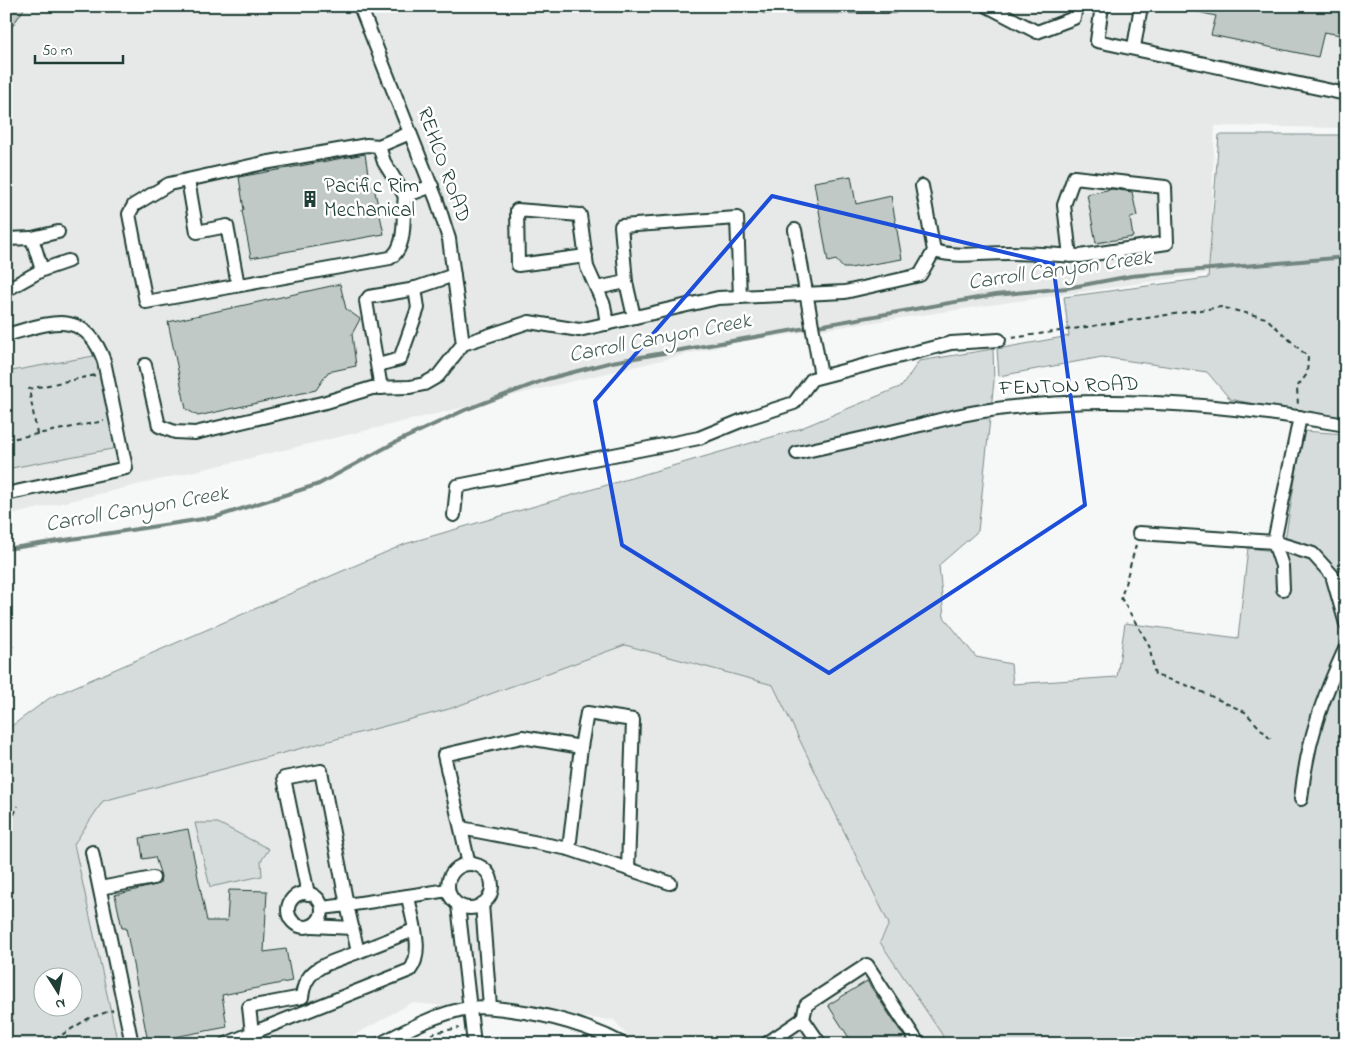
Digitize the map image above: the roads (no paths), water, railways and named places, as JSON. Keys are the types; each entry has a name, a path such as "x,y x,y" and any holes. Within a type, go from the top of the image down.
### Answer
{"street":[{"name":"REHCO ROAD","path":"360,6 432,186 449,239 463,344"},
{"path":"765,6 893,6"},
{"path":"987,6 1037,32 1074,18 1076,6"},
{"path":"1102,6 1097,41 1134,47 1346,94"},
{"path":"1134,47 1141,6"},
{"path":"379,146 384,162 405,196 401,246 397,253 390,258 146,302 129,214 130,210 158,189 169,184 358,146 379,146 410,133"},
{"path":"934,251 951,256 1006,253 1070,256 1168,243 1165,187 1074,177 1064,206 1070,256"},
{"path":"188,180 197,232 226,226 238,285"},
{"path":"405,196 432,186"},
{"path":"145,365 159,426 175,432 195,433 326,402 372,388 410,387 424,384 438,376 463,344 529,322 579,330 718,298 845,292 920,275 934,251 922,186"},
{"path":"586,256 518,265 516,210 580,215 586,256 587,266 604,305 607,324"},
{"path":"634,318 626,282 621,226 737,218 740,297"},
{"path":"795,230 821,376"},
{"path":"6,239 32,238 58,232"},
{"path":"32,238 42,270"},
{"path":"6,290 42,270 68,261"},
{"path":"381,388 366,301 369,297 415,288 454,275"},
{"path":"596,288 626,282"},
{"path":"378,365 400,359 404,352 418,308 415,288"},
{"path":"6,335 55,322 71,322 84,328 99,346 126,468 6,494"},
{"path":"454,515 457,486 699,438 748,418 794,404 812,378 952,343 1000,340"},
{"name":"FENTON ROAD","path":"797,453 981,411 1024,406 1100,403 1195,405 1300,417 1346,425"},
{"path":"1283,589 1282,566 1274,542 1300,417"},
{"path":"1139,533 1274,542 1313,554 1332,575 1346,624"},
{"path":"1301,798 1304,764 1322,698 1346,647"},
{"path":"569,850 587,713 633,720 628,869"},
{"path":"469,864 444,755 522,737 582,747"},
{"path":"308,894 284,778 321,771 358,952"},
{"path":"461,828 569,850 670,883"},
{"path":"92,852 132,1044"},
{"path":"469,864 481,867 489,876 491,882 490,894 482,904 470,908 458,905 450,896 447,884 452,872 469,864"},
{"path":"100,888 153,878"},
{"path":"322,908 448,890"},
{"path":"312,926 320,919 322,908 317,899 308,894 293,898 288,912 296,925 312,926 352,928"},
{"path":"226,1044 410,970 417,958 408,896"},
{"path":"482,904 490,1007"},
{"path":"458,905 468,1008 474,1044"},
{"path":"304,1013 303,983 311,971 414,930"},
{"path":"766,1044 803,1018 806,1005 867,965 916,1040 915,1044"},
{"path":"252,1034 248,1007 302,997"},
{"path":"380,1044 414,1025 468,1008 490,1007 548,1014 597,1030 624,1044"},
{"path":"803,1018 820,1044"}],"waterway":[{"name":"Carroll Canyon Creek","path":"6,549 216,517 319,484 394,443 465,410 547,379 612,362 995,295 1067,288 1131,276 1346,257"}],"place":[{"name":"Pacific Rim Mechanical","path":"310,199"}]}
